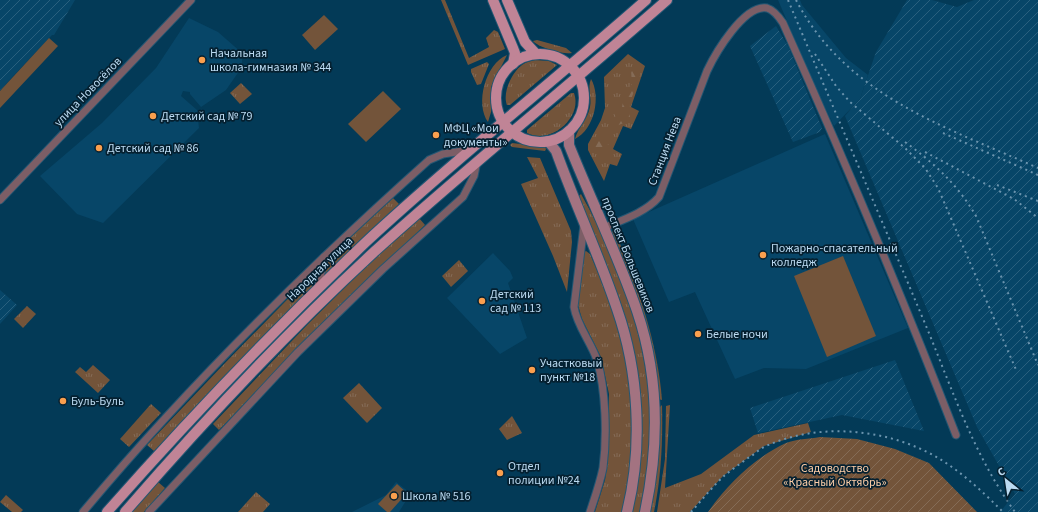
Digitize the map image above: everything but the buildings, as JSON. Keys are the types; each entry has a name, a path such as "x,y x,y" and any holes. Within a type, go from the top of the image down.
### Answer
{"main road":[{"path":"493,0 513,48 515,58 513,64"},
{"path":"507,0 525,42 536,54"},
{"name":"Народная улица","path":"108,512 238,370 366,242 470,149 646,0"},
{"path":"125,512 215,413 372,254 477,160 579,76 667,0"},
{"path":"536,54 552,55 570,65 579,76 584,96 584,106 569,131 548,141 530,140 512,131 503,121 498,108 496,94 503,74 513,64 524,57 536,54"},
{"name":"проспект Большевиков","path":"569,131 568,145 638,312 647,346 655,404 655,428 654,456 645,512"},
{"path":"548,141 556,151 618,310 632,373 636,427 635,464 627,512"}],"street":[{"name":"улица Новосёлов","path":"0,200 191,0"},
{"name":"Станция Нева","path":"603,228 652,204 659,197 707,71 716,53 739,24 755,11 762,8 769,9 778,15 783,22 928,360 956,435"},
{"path":"83,512 193,390 324,256 429,160 443,154 470,149"},
{"path":"149,512 298,352 383,269 462,197 474,176 477,160"},
{"path":"585,223 574,307 577,320 589,342 598,365 605,410 603,467 590,512"},
{"path":"318,289 324,256"}],"shaded area":[{"path":"0,0 75,0 54,35 52,35 0,90"},
{"path":"778,0 800,0 802,5 846,58 868,75 860,99 834,126 819,95"},
{"path":"907,0 932,0 957,7 974,0 1038,0 1038,512 1000,512 1015,494 977,427 845,116 860,99 876,52"},
{"path":"189,18 218,32 242,53 242,67 226,90 201,107 190,92 183,91 181,96 197,110 199,128 103,223 77,214 40,176 102,123 156,68"},
{"path":"776,26 788,46 822,128 820,132 793,142 750,46"},
{"name":"Пожарно-спасательный колледж","path":"825,134 908,328 806,369 764,368 735,379 695,292 669,302 633,219"},
{"name":"Детский сад № 113","path":"493,253 510,271 513,278 508,283 527,338 500,354 447,298"},
{"path":"0,290 17,305 0,324"},
{"path":"895,360 924,431 842,415 758,433 750,408"},
{"name":"Школа № 516","path":"396,482 409,492 405,498 407,499 399,512 352,512 386,495"}],"green space":[{"path":"441,0 445,0 469,58 489,47 486,38 494,30 498,32 505,49 468,65"},
{"path":"324,15 338,29 315,50 302,35"},
{"path":"49,38 58,46 0,108 0,91"},
{"path":"537,40 566,48 572,53 558,52 545,48 533,41"},
{"path":"628,54 645,66 631,107 639,111 631,129 623,126 613,149 622,154 617,166 610,164 604,181 588,150 588,144 601,120 605,108 604,77"},
{"path":"507,55 491,87 491,112 488,122 482,105 484,85 493,67 499,60"},
{"path":"535,60 549,61 557,65 510,105 507,105 507,89 518,68 527,62"},
{"path":"487,62 489,64 481,84 477,85 471,69"},
{"path":"631,70 637,70 640,73 630,104 629,121 616,126 614,124 616,118 613,110 622,107 625,93 632,84"},
{"path":"591,79 596,94 594,112 587,128 575,139 589,111 589,86"},
{"path":"241,83 252,94 240,104 230,93"},
{"path":"383,91 401,109 366,142 348,124"},
{"path":"571,93 574,93 576,102 574,111 569,120 562,127 545,135 536,136 527,133 527,130"},
{"path":"605,127 608,132 605,135 605,142 611,147 605,151 594,152 592,143"},
{"path":"512,143 545,147 546,149 545,151 512,147 510,145"},
{"path":"527,157 540,158 571,231 572,242 567,292 553,256 521,184 538,178"},
{"path":"581,194 594,217 626,294 635,321 646,374 649,400 649,442 641,512 631,512 640,403 598,249 579,196"},
{"path":"393,198 399,204 323,276 329,257"},
{"path":"419,218 425,225 315,330 219,430 213,424 308,324 378,255"},
{"path":"614,229 638,292 651,334 656,355 662,400 658,399 611,234"},
{"path":"586,251 590,254 607,294 623,344 631,396 631,469 622,512 595,512 605,480 608,459 609,394 601,357 582,319 578,305 584,252"},
{"path":"843,256 876,336 827,357 794,276"},
{"path":"459,260 468,271 451,287 442,276"},
{"path":"318,268 313,286 154,451 147,445 225,363"},
{"path":"27,306 36,314 23,328 14,319"},
{"path":"93,365 110,380 98,393 75,372 80,367 86,372"},
{"path":"359,383 382,408 367,423 343,398"},
{"path":"151,404 161,413 129,447 120,439"},
{"path":"662,405 662,446 660,473 654,512 650,512 659,408"},
{"path":"670,405 665,488 701,474 754,435 808,423 811,432 764,446 723,476 690,512 657,512 665,459 666,406"},
{"path":"512,416 522,433 507,440 499,429"},
{"name":"Садоводство «Красный Октябрь»","path":"820,437 857,439 895,449 929,463 977,512 708,512 733,482 763,456 786,443"},
{"path":"158,482 165,488 144,512 131,512"},
{"path":"397,484 407,493 390,512 387,512 378,504"},
{"path":"256,492 270,504 263,512 238,512"},
{"path":"6,495 23,510 21,512 12,512 0,502"}],"railway":[{"path":"788,0 921,314 962,416 986,465 1015,512"},
{"path":"796,0 817,33 842,61 870,85 901,105 934,122 1038,168"},
{"path":"815,54 836,86 850,102 905,148 925,168 938,188 1017,372"},
{"path":"943,133 1038,175"},
{"path":"905,142 945,175 961,194 976,216 1038,365"},
{"path":"925,152 1014,199 1038,218"},
{"path":"997,185 1038,201"},
{"path":"691,512 724,476 763,447 787,438 810,433 833,431 856,432 880,436 923,450 959,472 1003,512"}],"place":[{"name":"Начальная школа-гимназия № 344","path":"202,60"},
{"name":"Детский сад № 79","path":"153,116"},
{"name":"МФЦ «Мои документы»","path":"436,135"},
{"name":"Детский сад № 86","path":"99,148"},
{"name":"Пожарно-спасательный колледж","path":"763,255"},
{"name":"Детский сад № 113","path":"482,301"},
{"name":"Белые ночи","path":"698,334"},
{"name":"Участковый пункт №18","path":"532,370"},
{"name":"Буль-Буль","path":"63,401"},
{"name":"Отдел полиции №24","path":"500,473"},
{"name":"Школа № 516","path":"394,496"}]}
